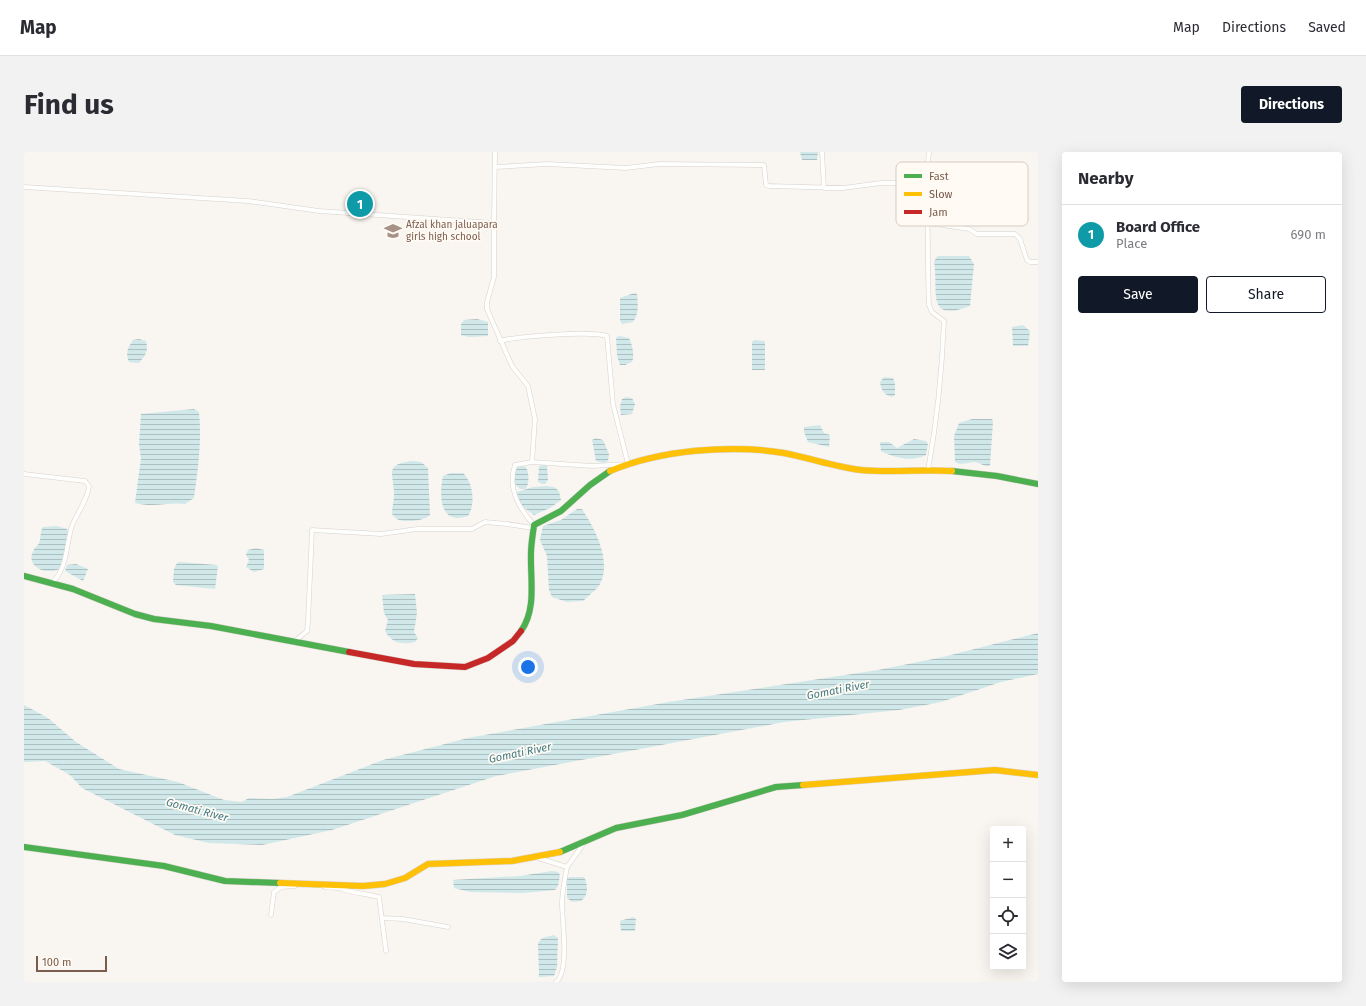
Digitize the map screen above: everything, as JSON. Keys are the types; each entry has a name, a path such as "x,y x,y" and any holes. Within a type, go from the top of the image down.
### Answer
{"main road":[{"path":"24,576 73,589 135,614 154,619 211,626 293,643 414,664 465,667 488,658 513,641 525,626 531,605 534,527 560,512 585,489 610,471 643,459 674,455 758,450 784,453 838,466 863,470 928,470 980,473 1038,484"},
{"path":"24,847 164,866 225,881 319,883 363,886 385,884 405,878 428,864 446,862 512,861 556,854 616,828 682,815 776,787 995,770 1038,775"}],"street":[{"path":"495,152 494,277 487,302 487,309 512,366 528,386 534,419 532,462"},
{"path":"822,152 824,188"},
{"path":"928,162 929,152"},
{"path":"495,167 547,164 626,168 659,164 760,164 764,165 766,185 769,186 843,188 881,183 896,183"},
{"path":"24,186 248,201 319,211 494,223"},
{"path":"928,470 934,434 944,321 932,312 929,305 927,256 929,226"},
{"path":"949,226 969,229 977,234 1015,234 1020,239 1027,260 1030,262 1038,262"},
{"path":"500,341 512,338 566,335 607,336 613,404 628,464 592,466 532,462 515,466 513,474 516,501 534,527"},
{"path":"24,474 85,481 89,486 71,528 68,551 59,575 52,583"},
{"path":"293,643 303,636 307,626 312,530 381,534 417,529 472,529 485,522 534,527"},
{"path":"556,982 562,975 564,949 562,903 567,867 585,841"},
{"path":"536,857 567,867"},
{"path":"319,883 325,888"},
{"path":"271,915 272,894 277,889 291,886 342,889 365,896 379,897 386,950"},
{"path":"382,918 403,919 448,927"}],"water":[{"path":"800,152 818,152 817,160 802,160"},
{"path":"938,256 969,256 974,264 970,306 946,311 940,307 937,302 934,262"},
{"path":"634,293 637,294 638,305 636,316 633,322 622,324 620,320 620,298"},
{"path":"477,319 488,322 488,336 469,337 461,335 461,324 464,320"},
{"path":"1023,325 1030,331 1028,346 1013,346 1012,327"},
{"path":"619,336 629,338 633,350 632,362 625,365 620,365 617,356 616,338"},
{"path":"139,339 146,341 146,353 139,363 129,362 127,356 128,348 133,340"},
{"path":"754,340 765,341 765,370 752,370 752,342"},
{"path":"884,377 893,378 895,383 895,395 892,397 883,392 881,387 880,382"},
{"path":"626,397 632,398 635,404 632,414 621,415 620,406 622,399"},
{"path":"194,409 199,412 200,444 194,498 185,504 149,505 135,503 141,458 139,444 141,414"},
{"path":"972,419 992,419 993,421 990,466 975,462 963,464 955,462 954,436 959,423"},
{"path":"820,425 824,433 830,435 829,447 808,442 804,432 804,427"},
{"path":"596,438 603,440 609,454 608,461 604,463 596,461 592,440"},
{"path":"914,439 926,441 928,444 926,455 909,459 892,456 881,451 880,442 889,442 897,448"},
{"path":"404,462 421,462 428,468 430,515 419,520 409,521 396,519 392,514 394,488 392,471 397,465"},
{"path":"545,464 547,466 548,480 545,484 542,484 538,482 539,466"},
{"path":"518,466 526,467 527,469 528,481 525,489 520,489 514,483 515,471"},
{"path":"451,473 463,473 471,487 473,499 468,516 458,518 451,517 446,513 443,507 441,492 443,476"},
{"path":"533,487 554,487 559,491 561,500 550,508 534,515 520,504 517,492"},
{"path":"577,509 582,509 601,546 604,567 603,577 596,590 583,601 567,602 552,597 549,590 547,556 540,540 543,526 561,520"},
{"path":"57,526 67,529 69,534 60,568 53,571 41,570 33,564 31,557 32,554 39,543 43,527"},
{"path":"256,548 264,550 264,569 254,572 246,567 249,560 246,555 248,550"},
{"path":"180,562 218,566 215,589 176,585 173,582 174,569 177,563"},
{"path":"76,564 88,569 83,581 65,571 67,565"},
{"path":"415,594 417,613 414,632 418,638 415,642 401,643 394,641 385,631 388,620 384,613 382,595"},
{"name":"Gomati River","path":"1038,633 1038,674 1001,682 941,702 899,710 784,722 496,776 332,830 262,845 209,843 175,835 82,788 70,775 45,761 24,762 24,705 48,718 76,742 119,769 178,782 224,800 242,802 249,798 272,799 287,797 383,760 468,738 669,702 878,670 943,657"},
{"path":"552,871 558,872 560,875 558,886 555,890 523,893 470,892 454,888 453,880 520,876"},
{"path":"584,877 587,886 587,893 581,901 572,902 567,898 567,878"},
{"path":"633,917 636,919 635,931 621,931 620,921"},
{"path":"554,935 558,938 557,967 554,976 539,977 538,943 542,938"}],"traffic: fast":[{"path":"521,631 526,622 531,603 531,550 534,525 561,511 590,485 610,471"},
{"path":"952,471 997,476 1038,484"},
{"path":"24,576 73,589 135,614 154,619 211,626 349,652"},
{"path":"560,852 616,828 682,815 776,787 803,785"},
{"path":"24,847 164,866 225,881 280,883"}],"traffic: slow":[{"path":"610,471 651,458 719,449 763,450 784,453 861,470 952,471"},
{"path":"803,785 995,770 1038,775"},
{"path":"280,883 363,886 385,884 405,878 428,864 512,861 560,852"}],"traffic: jam":[{"path":"349,652 414,664 465,667 488,658 513,641 521,631"}],"place":[{"name":"Board Office","path":"360,204"},
{"name":"Afzal khan jaluapara girls high school","path":"393,231"}]}
